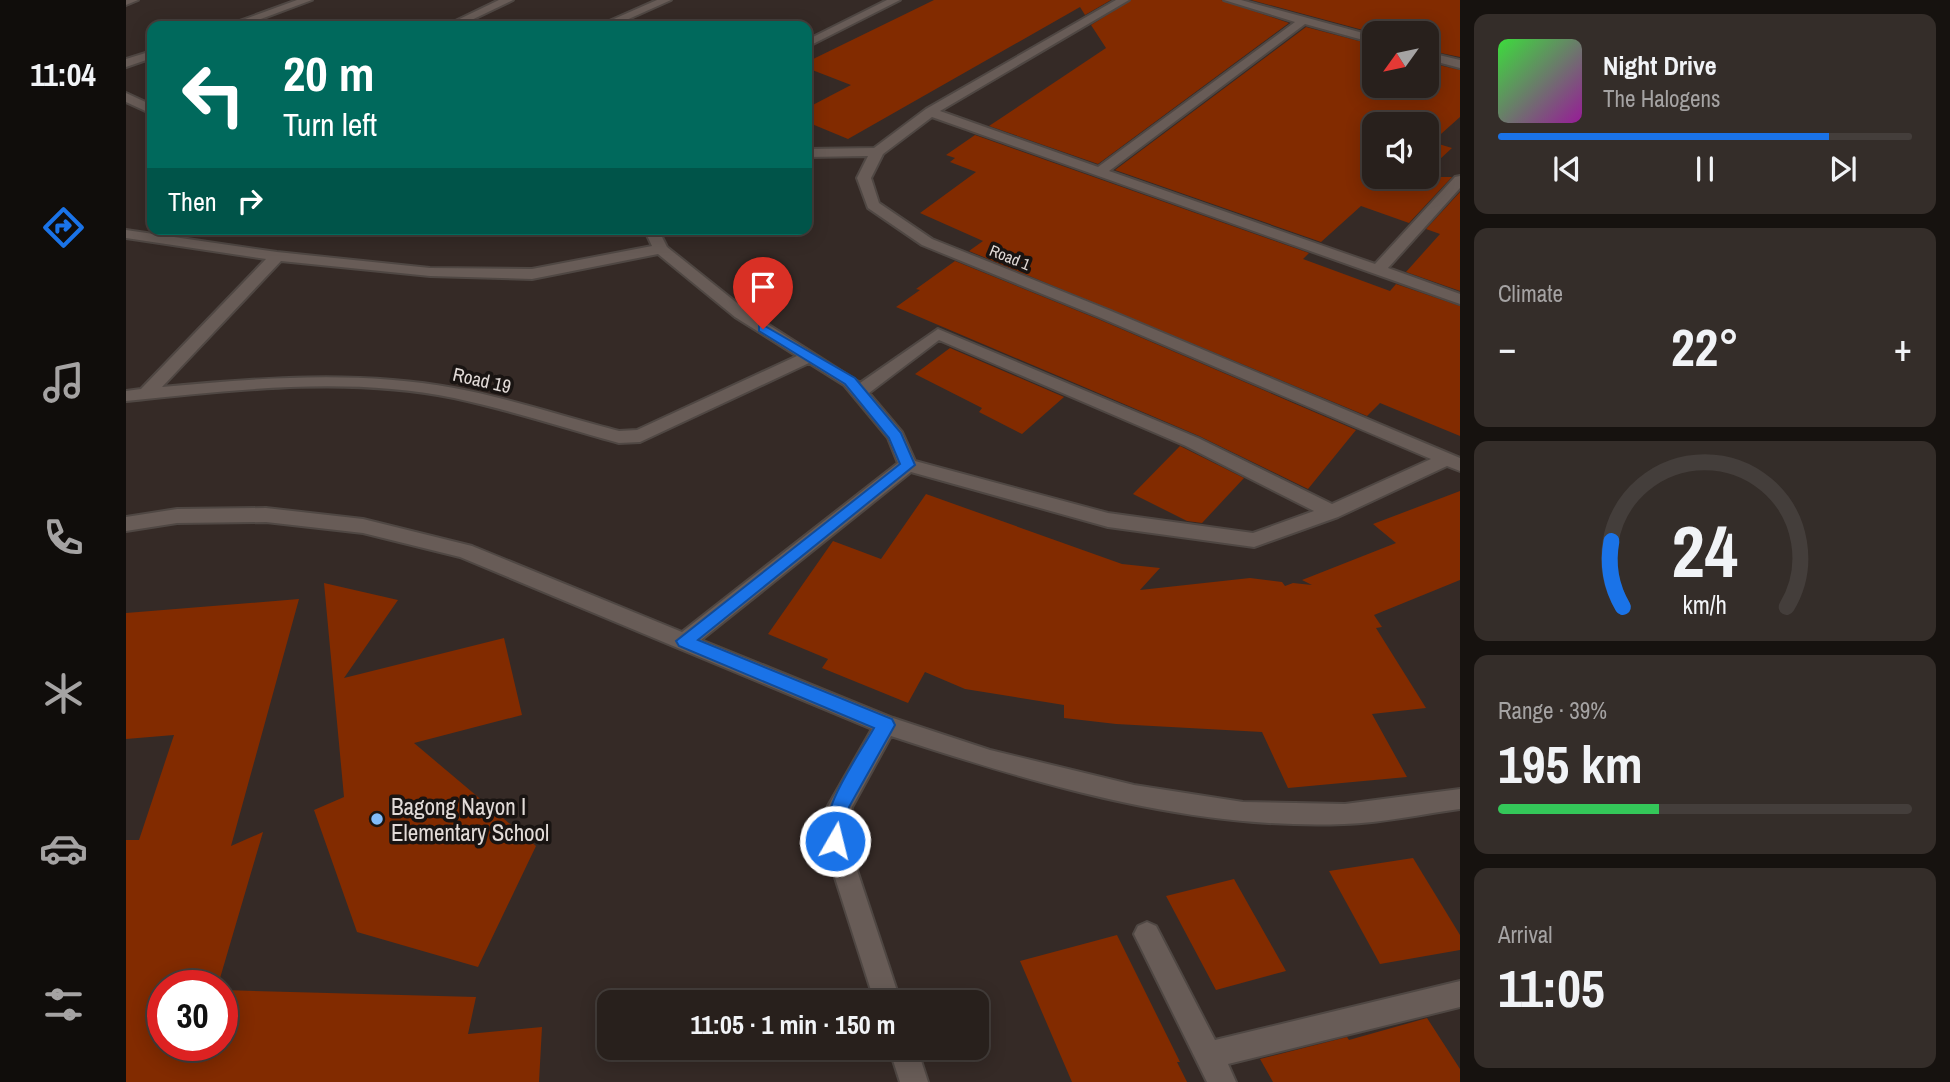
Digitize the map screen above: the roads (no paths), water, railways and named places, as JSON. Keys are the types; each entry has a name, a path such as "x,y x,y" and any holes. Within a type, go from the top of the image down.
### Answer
{"street":[{"path":"126,2 133,0"},
{"path":"246,21 307,0"},
{"path":"462,21 508,0"},
{"path":"616,21 666,0"},
{"path":"812,42 895,0"},
{"path":"812,153 877,152 930,112 1124,0"},
{"path":"1229,0 1362,37"},
{"path":"1100,172 1303,21"},
{"path":"126,63 147,56"},
{"path":"1439,58 1460,64"},
{"path":"126,97 147,108"},
{"path":"930,112 1460,299"},
{"name":"Road 1","path":"877,152 864,178 873,205 927,242 1105,314 1452,462"},
{"path":"1379,270 1460,180"},
{"path":"126,234 276,256 430,272 532,274 661,249"},
{"path":"654,235 661,249 741,314 850,381 896,436 908,465"},
{"path":"135,396 276,256"},
{"path":"860,391 938,334 1192,442 1331,512"},
{"name":"Road 19","path":"135,396 265,382 381,384 454,393 620,437 640,436 808,357"},
{"path":"908,465 1108,520 1254,540 1331,512 1452,462"},
{"path":"685,641 908,465"},
{"path":"126,524 177,516 267,515 363,526 465,551 886,725 990,759 1121,792 1242,812 1345,814 1460,799"},
{"path":"884,990 835,841 840,806 886,725"},
{"path":"1147,934 1222,1082"},
{"path":"1209,1055 1460,994"},
{"path":"907,1060 914,1082"}],"place":[{"name":"Bagong Nayon I Elementary School","path":"377,819"}]}
